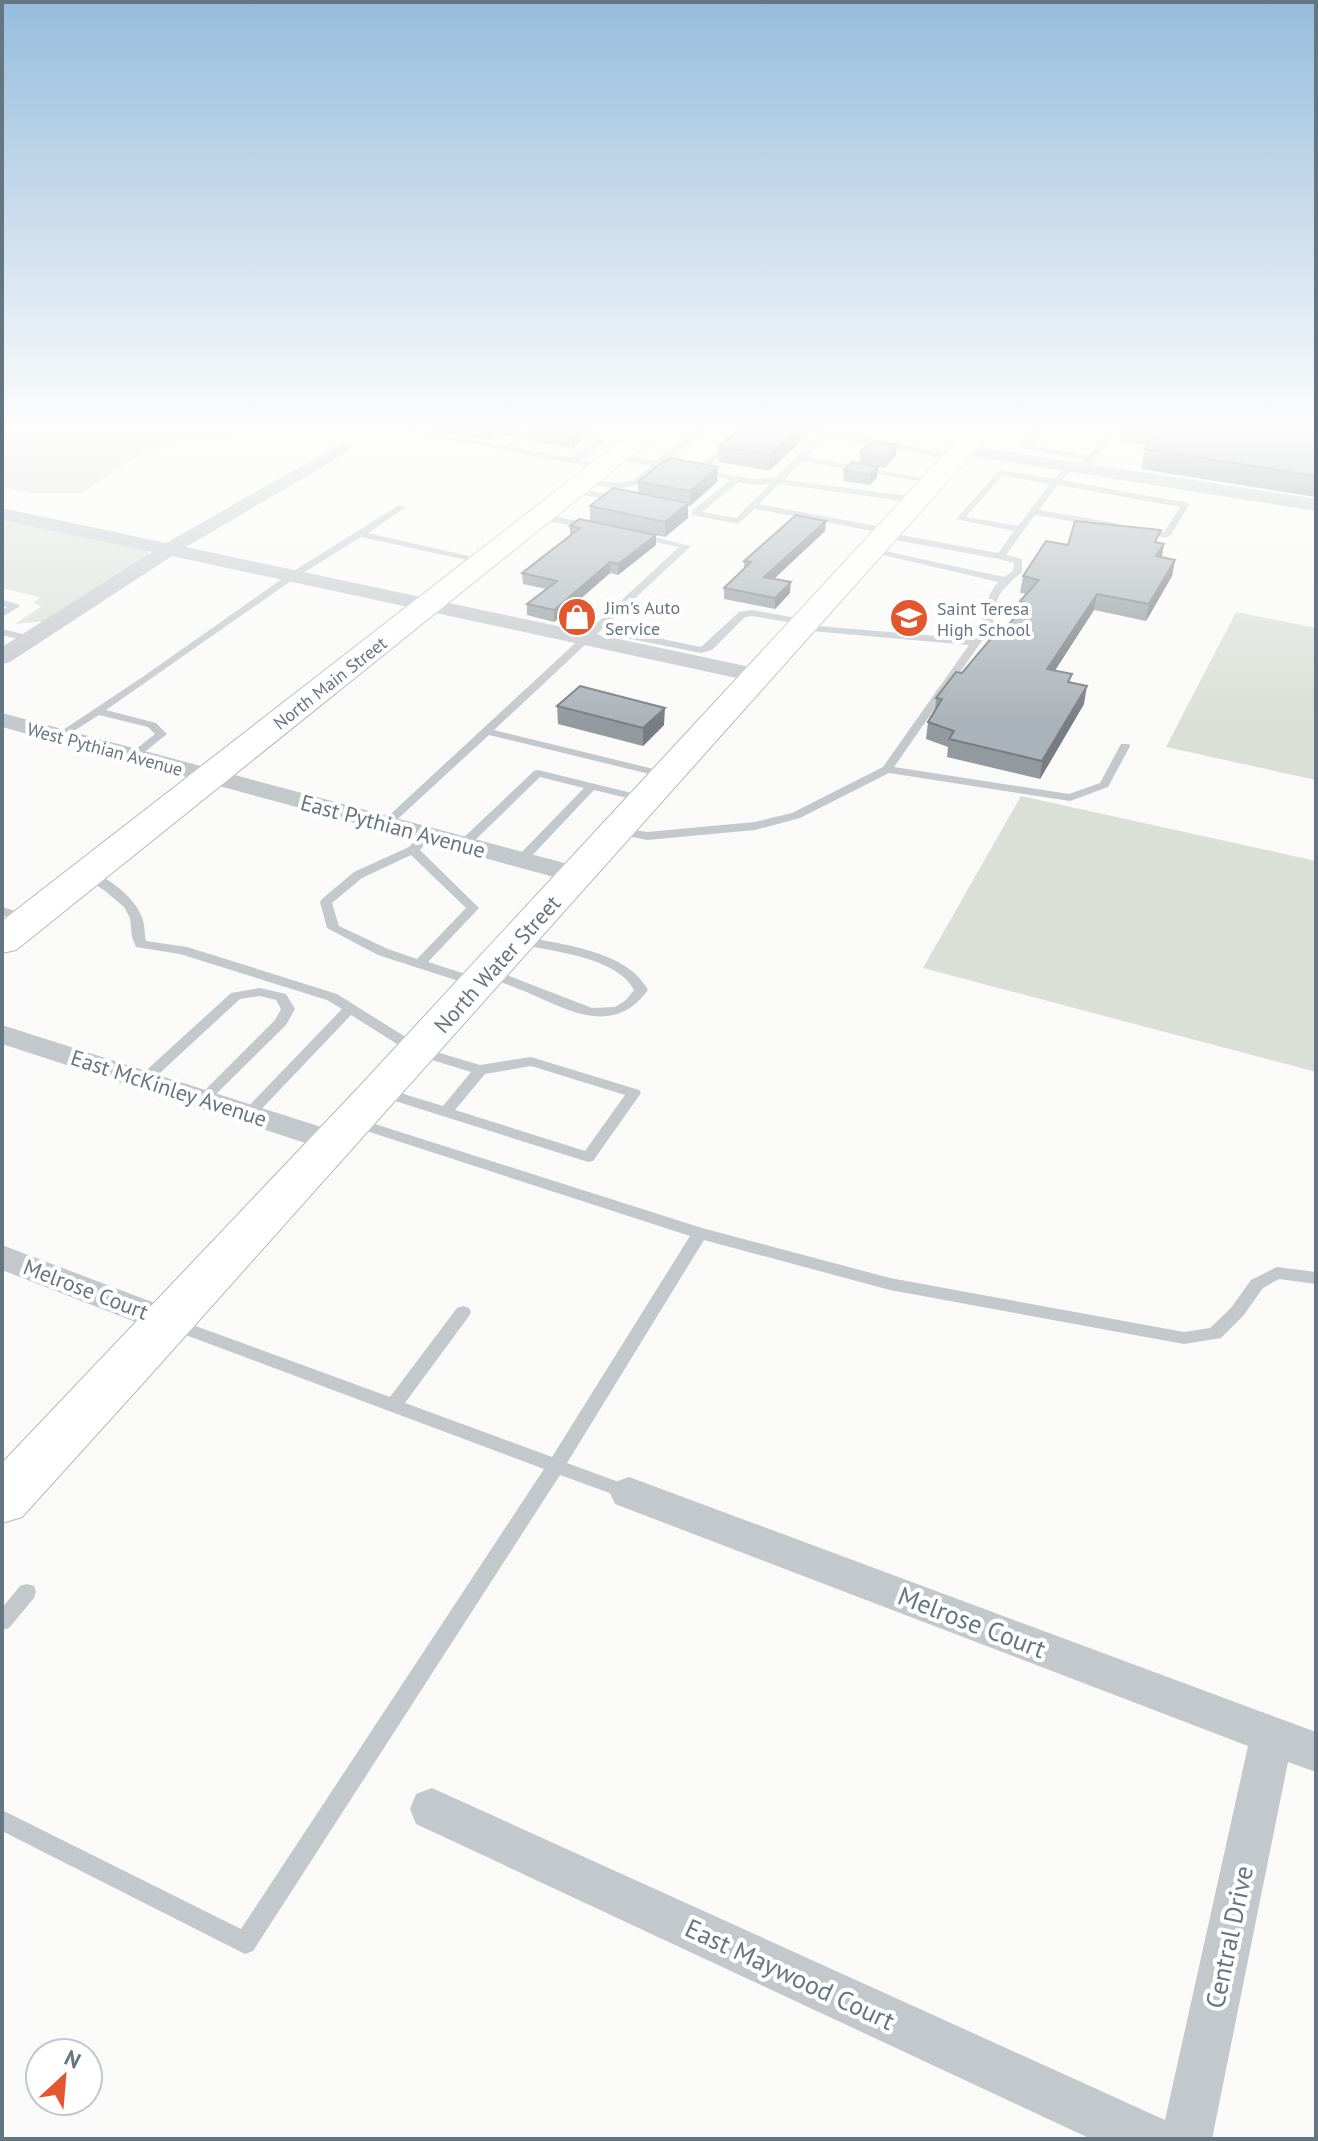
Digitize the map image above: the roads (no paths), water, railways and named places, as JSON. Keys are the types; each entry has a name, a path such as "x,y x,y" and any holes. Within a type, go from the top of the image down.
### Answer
{"main road":[{"name":"North Main Street","path":"2,941 16,915 87,874 533,524"},
{"name":"North Water Street","path":"2,1500 381,1092 755,675 895,524"}],"street":[{"path":"48,524 755,675"},
{"path":"2,657 213,524"},
{"name":"West Pythian Avenue","path":"2,720 209,777"},
{"name":"East Pythian Avenue","path":"209,777 386,824 420,842 464,844 578,875"},
{"name":"East McKinley Avenue","path":"2,1034 249,1114 344,1132"},
{"name":"Melrose Court","path":"2,1257 169,1322"},
{"name":"Melrose Court","path":"629,1493 1316,1752"},
{"name":"Central Drive","path":"1186,2139 1272,1736"},
{"name":"East Maywood Court","path":"432,1809 1148,2139"}],"lane":[{"path":"59,736 292,576 376,524"},
{"path":"578,524 600,528"},
{"path":"823,524 881,539 1004,580"},
{"path":"989,524 1020,529"},
{"path":"1000,556 1024,524"},
{"path":"1103,524 1121,527"},
{"path":"1136,530 1166,535 1173,524"},
{"path":"360,534 485,561"},
{"path":"386,824 486,731 594,641 686,546 628,534"},
{"path":"616,831 647,836 755,826 796,816 887,769 988,625 988,609 1000,582 1017,572 1019,561 881,539"},
{"path":"2,603 15,606 2,614"},
{"path":"594,641 614,633 701,650 708,648 742,614 752,613 802,624 975,642"},
{"path":"2,632 31,639"},
{"path":"98,711 152,725 162,734 133,756"},
{"path":"486,731 656,787"},
{"path":"887,769 1070,798 1104,785 1125,746"},
{"path":"464,844 538,773 592,786 656,787"},
{"path":"521,860 592,786"},
{"path":"419,964 473,908 420,842 358,875 326,902 333,928 383,952 419,964 484,978 582,1012 614,1012 627,1006 641,990 640,983 632,974 606,962 519,940"},
{"path":"87,874 127,903 137,922 137,937 141,944 182,950 332,997 418,1051 480,1070 531,1061 634,1093 588,1157 381,1092"},
{"path":"271,994 284,981"},
{"path":"144,1080 229,1000 246,993 271,994 287,1003 286,1015 203,1099"},
{"path":"249,1114 351,1007"},
{"path":"446,1112 480,1070"},
{"path":"344,1132 890,1284 1184,1338 1215,1334 1237,1312 1257,1284 1277,1273 1316,1278"},
{"path":"2,1820 245,1943 556,1466 700,1233"},
{"path":"393,1406 463,1312"},
{"path":"169,1322 629,1493"},
{"path":"2,1622 27,1592"}],"place":[{"name":"Jim's Auto Service","path":"577,617"},
{"name":"Saint Teresa High School","path":"909,618"}]}
